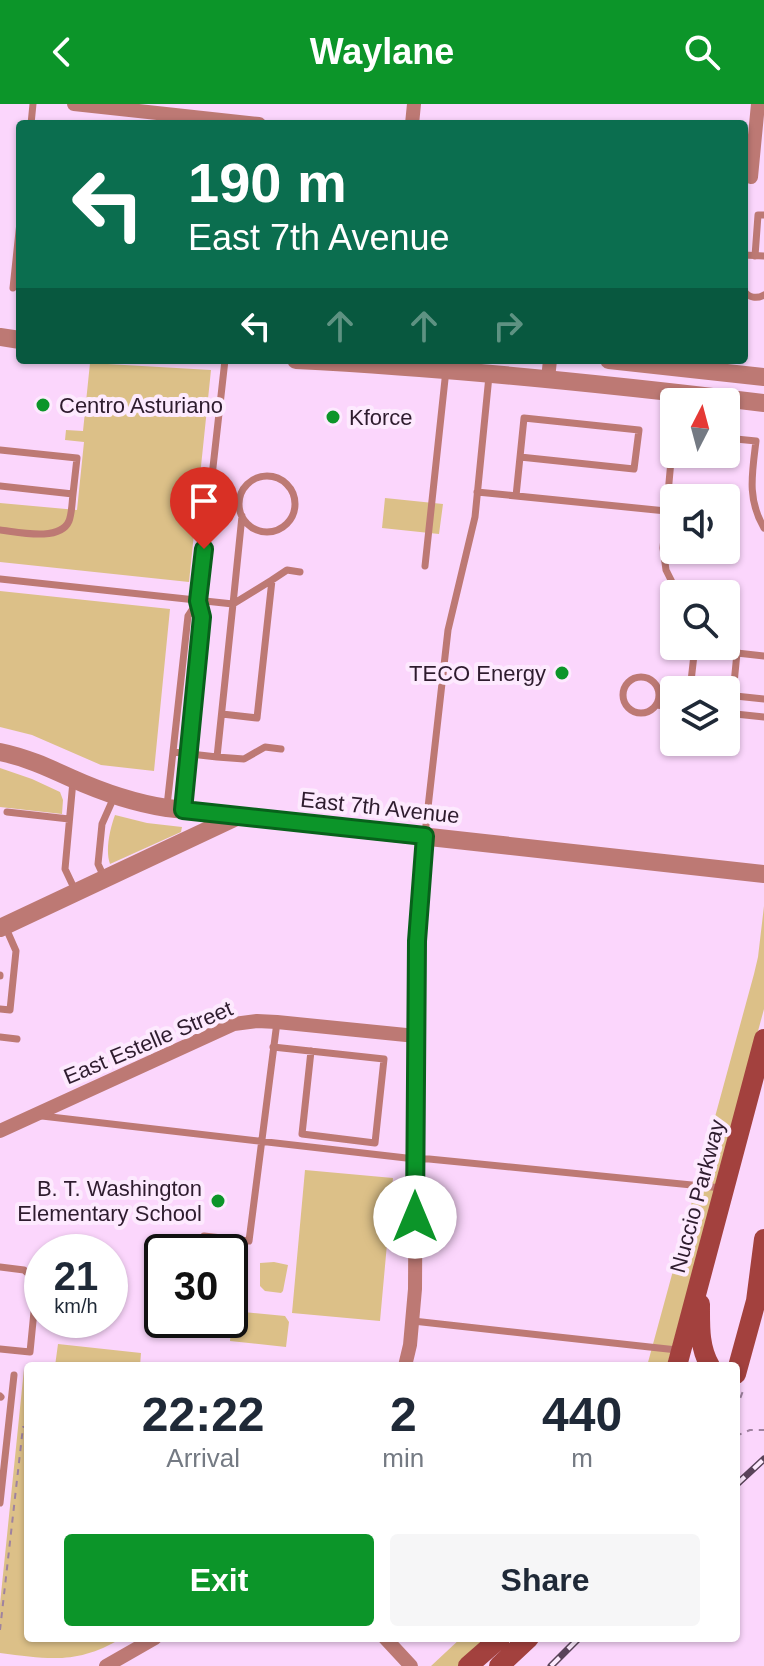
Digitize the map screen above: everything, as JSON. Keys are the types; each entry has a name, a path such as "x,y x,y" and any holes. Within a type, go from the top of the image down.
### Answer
{"main road":[{"name":"Nuccio Parkway","path":"679,1358 764,1039"},
{"path":"739,1362 756,1301 764,1239"},
{"path":"700,1280 700,1336 707,1362"},
{"path":"468,1666 495,1642"},
{"path":"499,1666 525,1642"}],"street":[{"path":"74,104 215,120"},
{"path":"753,178 758,104"},
{"path":"356,364 490,374 549,369 660,393"},
{"path":"686,364 708,365 764,377"},
{"path":"740,401 764,403"},
{"name":"East 7th Avenue","path":"0,752 37,762 115,795 175,809 764,874"},
{"path":"2,927 239,816"},
{"path":"406,1362 415,1289 417,941 425,836"},
{"name":"East Estelle Street","path":"1,1128 234,1024 277,1022 416,1036"},
{"path":"106,1666 148,1642"},
{"path":"389,1642 411,1666"}],"lane":[{"path":"759,256 758,215 764,215"},
{"path":"13,288 16,260"},
{"path":"175,809 189,754 202,617 198,601 225,364"},
{"path":"425,566 446,370"},
{"path":"425,836 448,630 475,517 490,374"},
{"path":"516,496 520,457 524,418 639,430 634,469 520,457"},
{"path":"740,439 756,441 752,501 764,528"},
{"path":"0,450 77,458 70,520 64,528 56,533 44,534 0,530"},
{"path":"217,757 242,516 239,500 244,487 260,477 278,478 291,490 294,498 292,515 287,523 272,531 253,528 242,516"},
{"path":"0,486 73,494"},
{"path":"477,492 660,510"},
{"path":"209,497 239,500"},
{"path":"0,579 233,604 287,570 300,572"},
{"path":"222,714 257,718 272,580"},
{"path":"175,809 173,752 188,616 198,601"},
{"path":"733,676 737,653 764,656"},
{"path":"636,678 648,678 658,688 659,698 649,712 637,713 627,707 623,696 626,685 636,678"},
{"path":"740,697 764,699"},
{"path":"656,705 660,705"},
{"path":"740,715 764,717"},
{"path":"173,752 244,759 265,747 281,749"},
{"path":"73,779 65,869 76,893"},
{"path":"106,879 98,864 100,837 102,824 115,795"},
{"path":"7,812 69,819"},
{"path":"0,1009 10,1010 16,951 2,927"},
{"path":"248,1241 277,1022"},
{"path":"0,1037 17,1039"},
{"path":"273,1047 311,1051 384,1059 375,1143 302,1134 311,1051"},
{"path":"36,1115 415,1159 724,1188"},
{"path":"0,1276 0,1267 24,1270 37,1281 30,1352 0,1349"},
{"path":"413,1321 679,1358"},
{"path":"0,1503 14,1375"}],"path":[{"path":"0,1630 24,1427"},
{"path":"740,1434 750,1430 764,1430"}],"shaded area":[{"path":"90,364 211,370 189,582 0,562 0,503 77,510 84,442 65,440 66,430 83,431"},
{"path":"385,498 443,504 439,534 382,528"},
{"path":"0,591 170,609 154,771 101,765 32,735 0,727"},
{"path":"0,768 60,792 62,814 0,807"},
{"path":"115,815 182,827 181,832 110,864 108,846"},
{"path":"764,906 764,1009 668,1362 648,1362 754,974"},
{"path":"305,1170 393,1178 380,1321 292,1313"},
{"path":"260,1263 288,1265 281,1293 265,1291 260,1286"},
{"path":"248,1312 285,1316 289,1322 286,1347 230,1341 230,1338 248,1338"},
{"path":"58,1344 141,1353 140,1362 56,1362"},
{"path":"24,1369 24,1642 115,1642 91,1653 62,1658 0,1653 0,1604"},
{"path":"457,1642 484,1642 458,1666 431,1666"}],"railway":[{"path":"740,1481 764,1459"},
{"path":"551,1666 575,1642"}],"place":[{"name":"Centro Asturiano","path":"43,405"},
{"name":"Kforce","path":"333,417"},
{"name":"TECO Energy","path":"562,673"},
{"name":"B. T. Washington Elementary School","path":"218,1201"}],"route":[{"path":"204,549 198,601 202,617 183,810 425,836 417,941 415,1217"}]}
